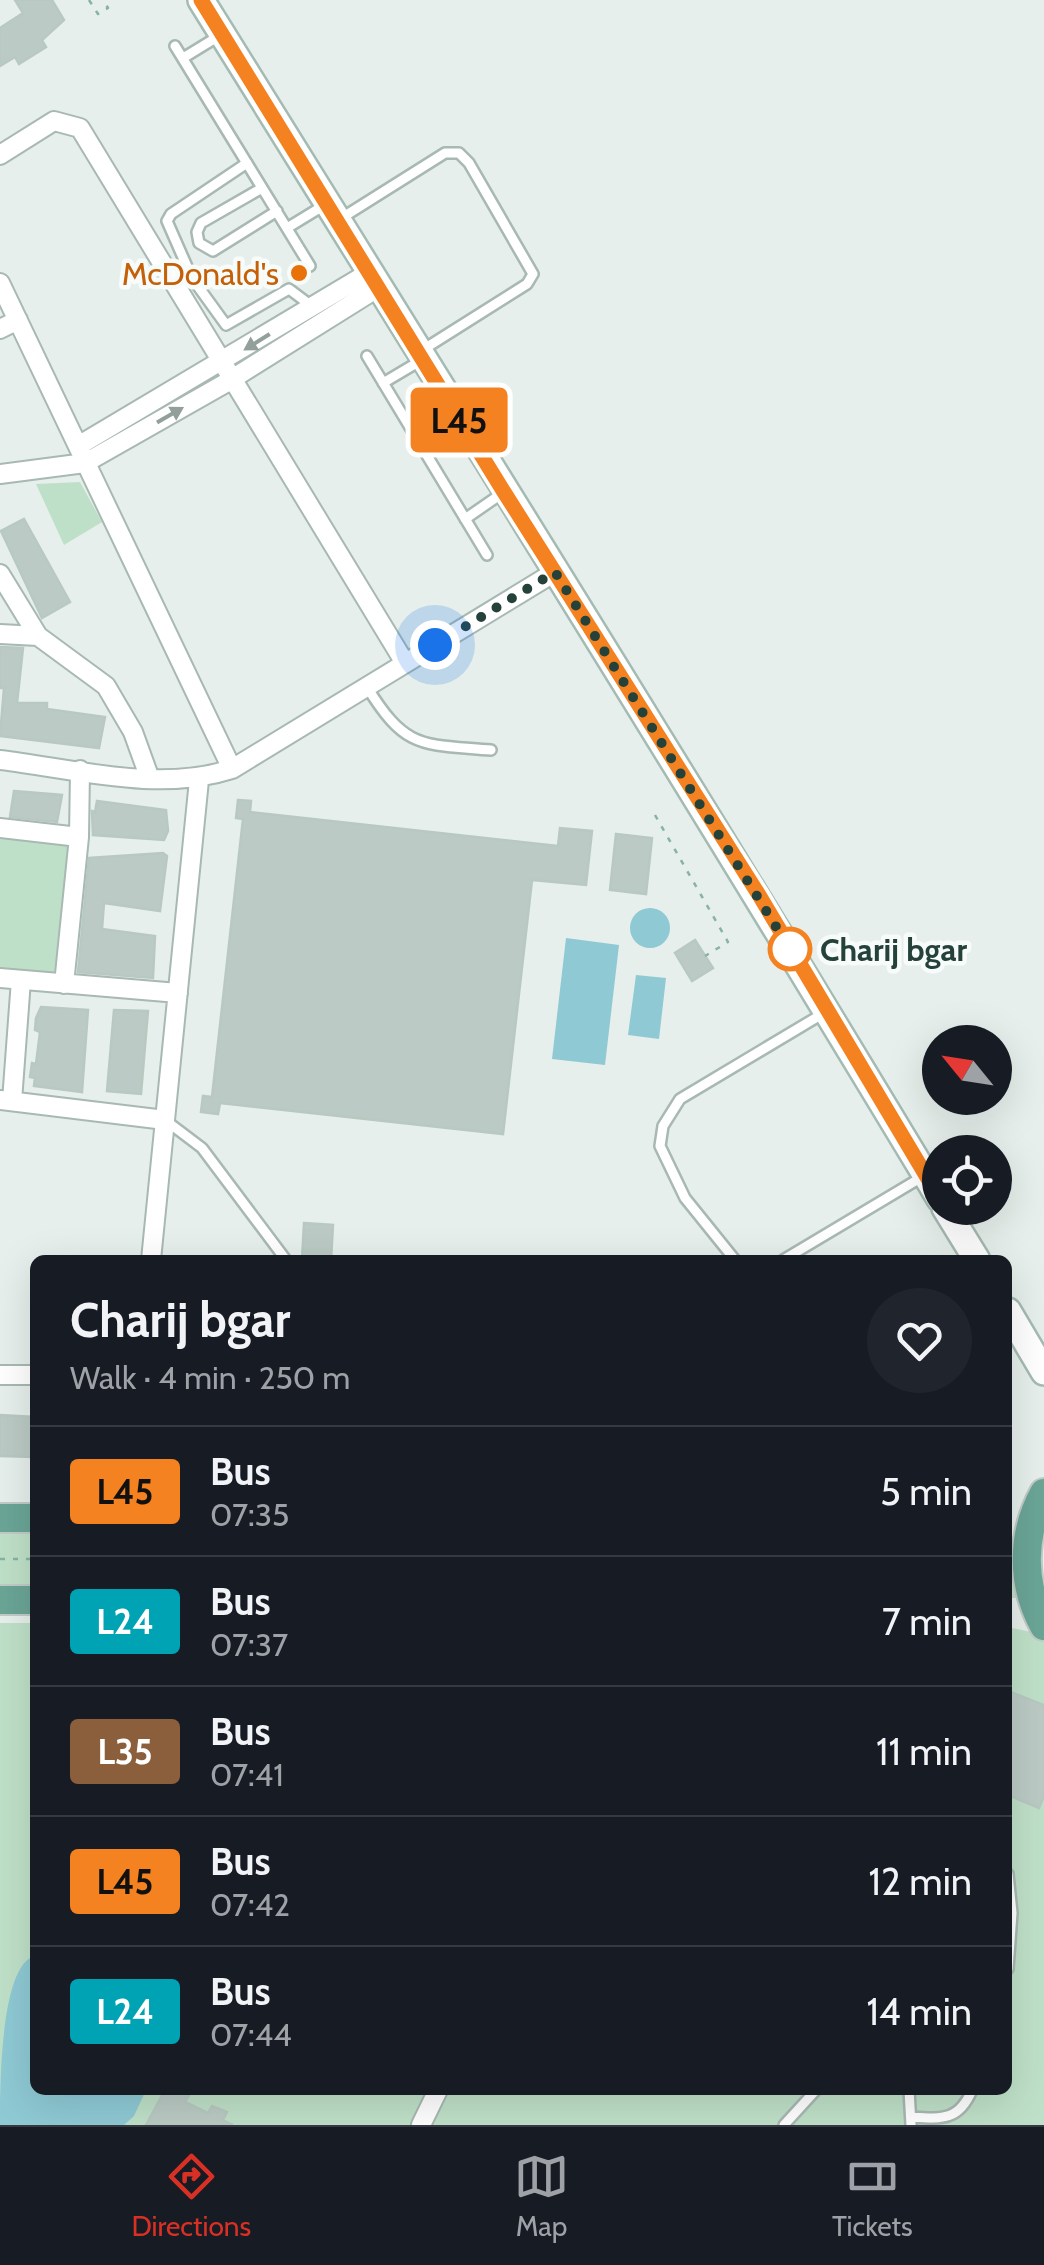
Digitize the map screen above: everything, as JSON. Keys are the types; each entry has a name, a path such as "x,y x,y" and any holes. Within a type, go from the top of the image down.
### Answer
{"main road":[{"path":"201,0 504,492 759,895 922,1169"},
{"path":"955,1225 973,1255"},
{"path":"1012,1319 1044,1372"},
{"path":"1012,1611 1041,1620 1026,1554 1028,1510"},
{"path":"0,1518 30,1518"},
{"path":"0,1600 30,1600"}],"street":[{"path":"0,155 54,121 80,128 405,663"},
{"path":"229,370 313,306 374,279"},
{"path":"0,474 81,455 229,370 374,279"},
{"path":"0,282 232,770"},
{"path":"0,330 18,320"},
{"path":"0,760 150,780 199,780 232,770 555,572"},
{"path":"0,574 38,636 88,669 106,686 133,732 150,780"},
{"path":"0,634 38,636"},
{"path":"64,984 79,837 80,770"},
{"path":"152,1255 199,780"},
{"path":"0,828 79,837"},
{"path":"0,978 178,993"},
{"path":"21,980 6,1101 166,1120"},
{"path":"0,1375 30,1375"},
{"path":"421,2125 436,2095"}],"lane":[{"path":"183,58 222,34"},
{"path":"176,46 310,266"},
{"path":"287,228 333,212 445,153 459,153 531,264 533,274 527,284 383,383"},
{"path":"247,162 170,214 166,221 177,250 226,325 289,290 298,292 313,306"},
{"path":"262,188 201,223 200,243 212,251 277,211"},
{"path":"367,356 488,555"},
{"path":"466,518 504,492"},
{"path":"366,687 391,726 422,744 491,750"},
{"path":"731,1255 685,1198 660,1146 662,1126 680,1099 826,1012"},
{"path":"166,1120 202,1148 282,1255"},
{"path":"792,1255 922,1178"},
{"path":"784,2125 811,2095"},
{"path":"910,2095 911,2121 948,2119 962,2110 970,2095"}],"path":[{"path":"89,0 98,14 108,8 102,0"},
{"path":"655,815 728,942 705,956"},
{"path":"0,1559 30,1559"}],"green space":[{"path":"80,482 102,522 64,545 36,484"},
{"path":"0,834 76,840 61,977 0,970"},
{"path":"0,1527 30,1527 30,1591 0,1591"},
{"path":"1012,1536 1018,1537 1021,1598 1012,1598"},
{"path":"0,1623 30,1623 30,2095 1012,2095 1012,1628 1031,1632 1044,1642 1044,2125 0,2125"}],"water":[{"path":"650,908 664,914 670,928 664,942 650,948 636,942 630,928 636,914"},
{"path":"566,938 619,945 605,1065 552,1059"},
{"path":"636,975 666,978 659,1039 628,1035"},
{"path":"30,1959 30,2095 144,2095 134,2116 124,2125 0,2125 4,2030 23,1964"}],"building":[{"path":"15,0 52,0 64,20 42,40 46,47 19,64 15,57 0,66 0,28 23,13"},
{"path":"24,519 70,602 42,618 1,531"},
{"path":"0,647 23,648 17,703 47,703 47,709 105,717 99,748 0,736 4,688 0,688"},
{"path":"14,791 62,795 57,822 10,817"},
{"path":"238,800 251,801 250,812 558,846 560,828 592,831 586,885 532,880 503,1134 220,1103 218,1114 201,1112 203,1096 212,1097 243,819 236,818"},
{"path":"97,801 166,810 168,831 164,840 93,835 92,811 95,812"},
{"path":"616,834 652,838 646,894 610,890"},
{"path":"163,853 167,856 160,911 104,903 102,929 155,936 153,978 78,972 89,858"},
{"path":"695,940 713,968 692,981 675,953"},
{"path":"41,1007 88,1010 82,1092 34,1086 35,1078 30,1077 32,1063 36,1064 40,1032 35,1030 36,1018"},
{"path":"114,1010 148,1011 141,1094 107,1091"},
{"path":"304,1223 333,1225 331,1255 302,1255"},
{"path":"0,1415 30,1417 30,1457 0,1456"},
{"path":"1012,1692 1044,1705 1044,1796 1039,1808 1012,1797"},
{"path":"162,2095 189,2095 185,2102 208,2113 212,2106 227,2112 223,2120 233,2125 146,2125"}],"bus line":[{"name":"L45","path":"201,0 504,492 710,815 922,1169"}],"place":[{"name":"McDonald's","path":"299,273"},
{"name":"Charij bgar","path":"790,949"}],"route":[{"path":"435,645 555,572 793,954 790,949"}]}
